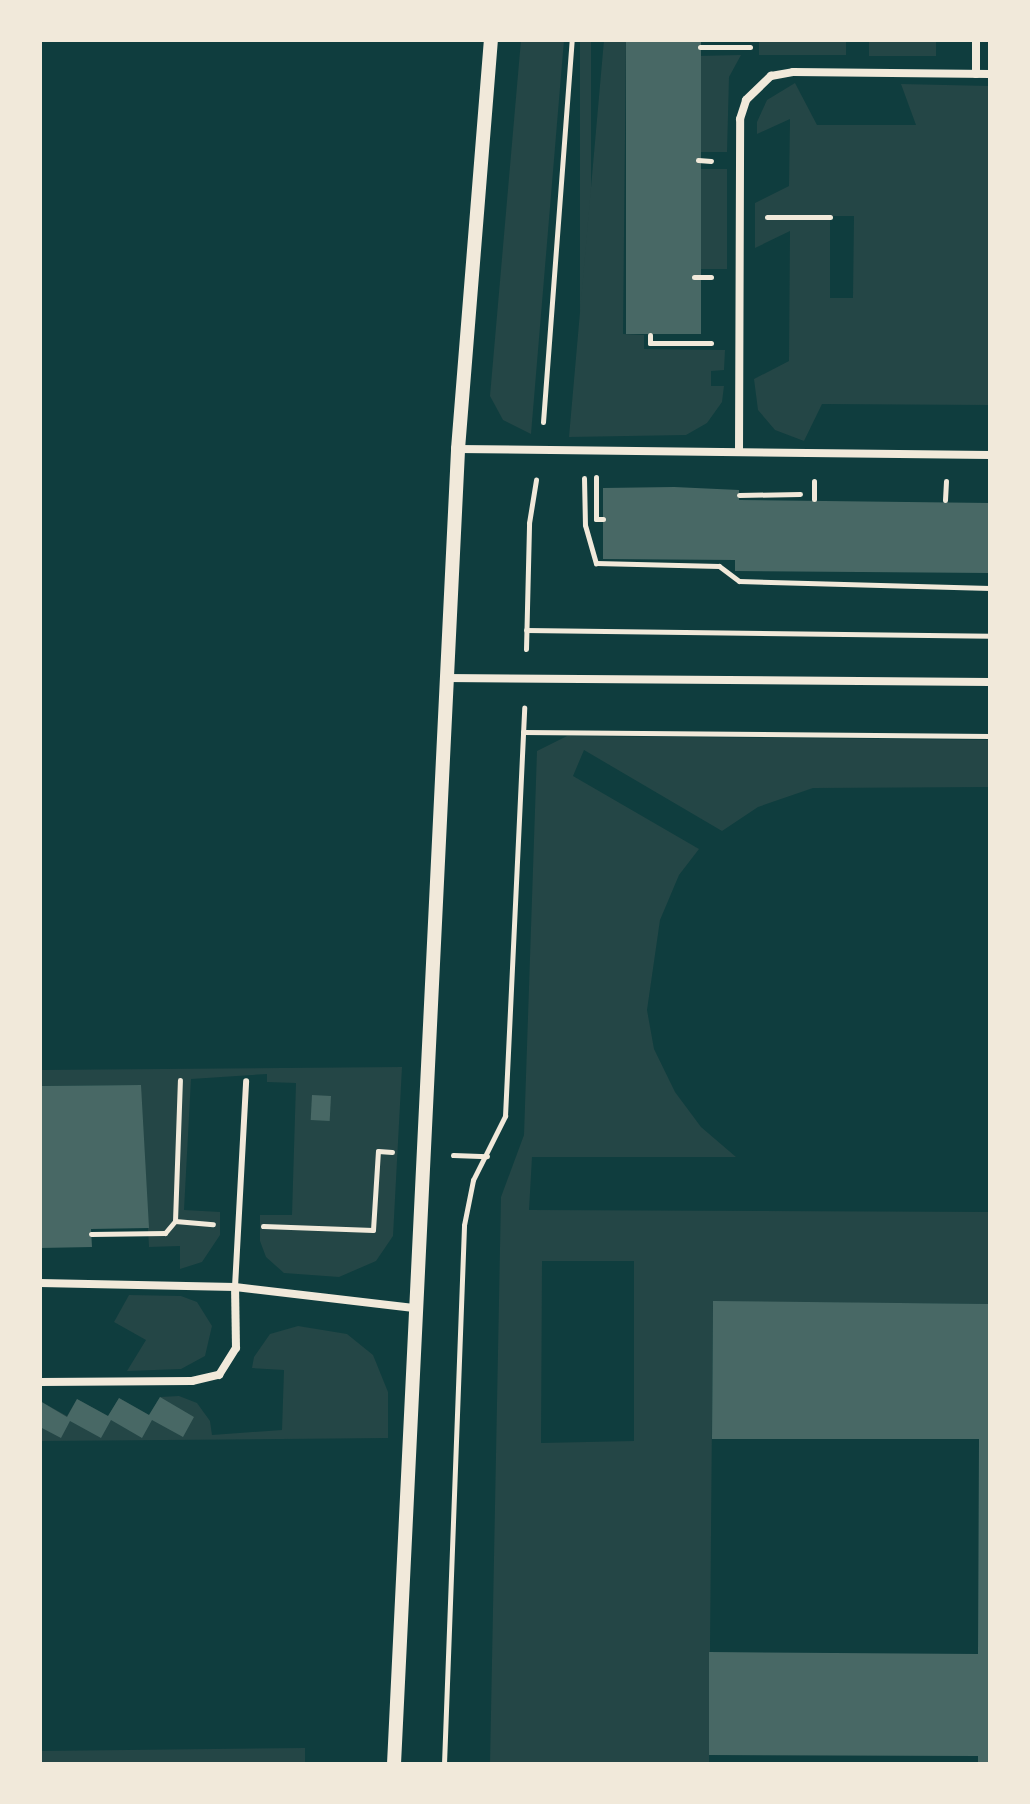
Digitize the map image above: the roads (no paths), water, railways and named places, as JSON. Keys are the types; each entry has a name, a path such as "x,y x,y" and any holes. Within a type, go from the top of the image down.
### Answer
{"street":[{"path":"394,1764 445,678 458,449 491,40"},
{"path":"976,40 976,74"},
{"path":"739,451 740,119 746,100 771,76 793,72 990,74"},
{"path":"458,449 990,455"},
{"path":"445,678 990,682"},
{"path":"40,1283 235,1287 414,1308"},
{"path":"40,1382 192,1381 219,1375 236,1348 235,1287"}],"lane":[{"path":"235,1287 246,1081"}]}
